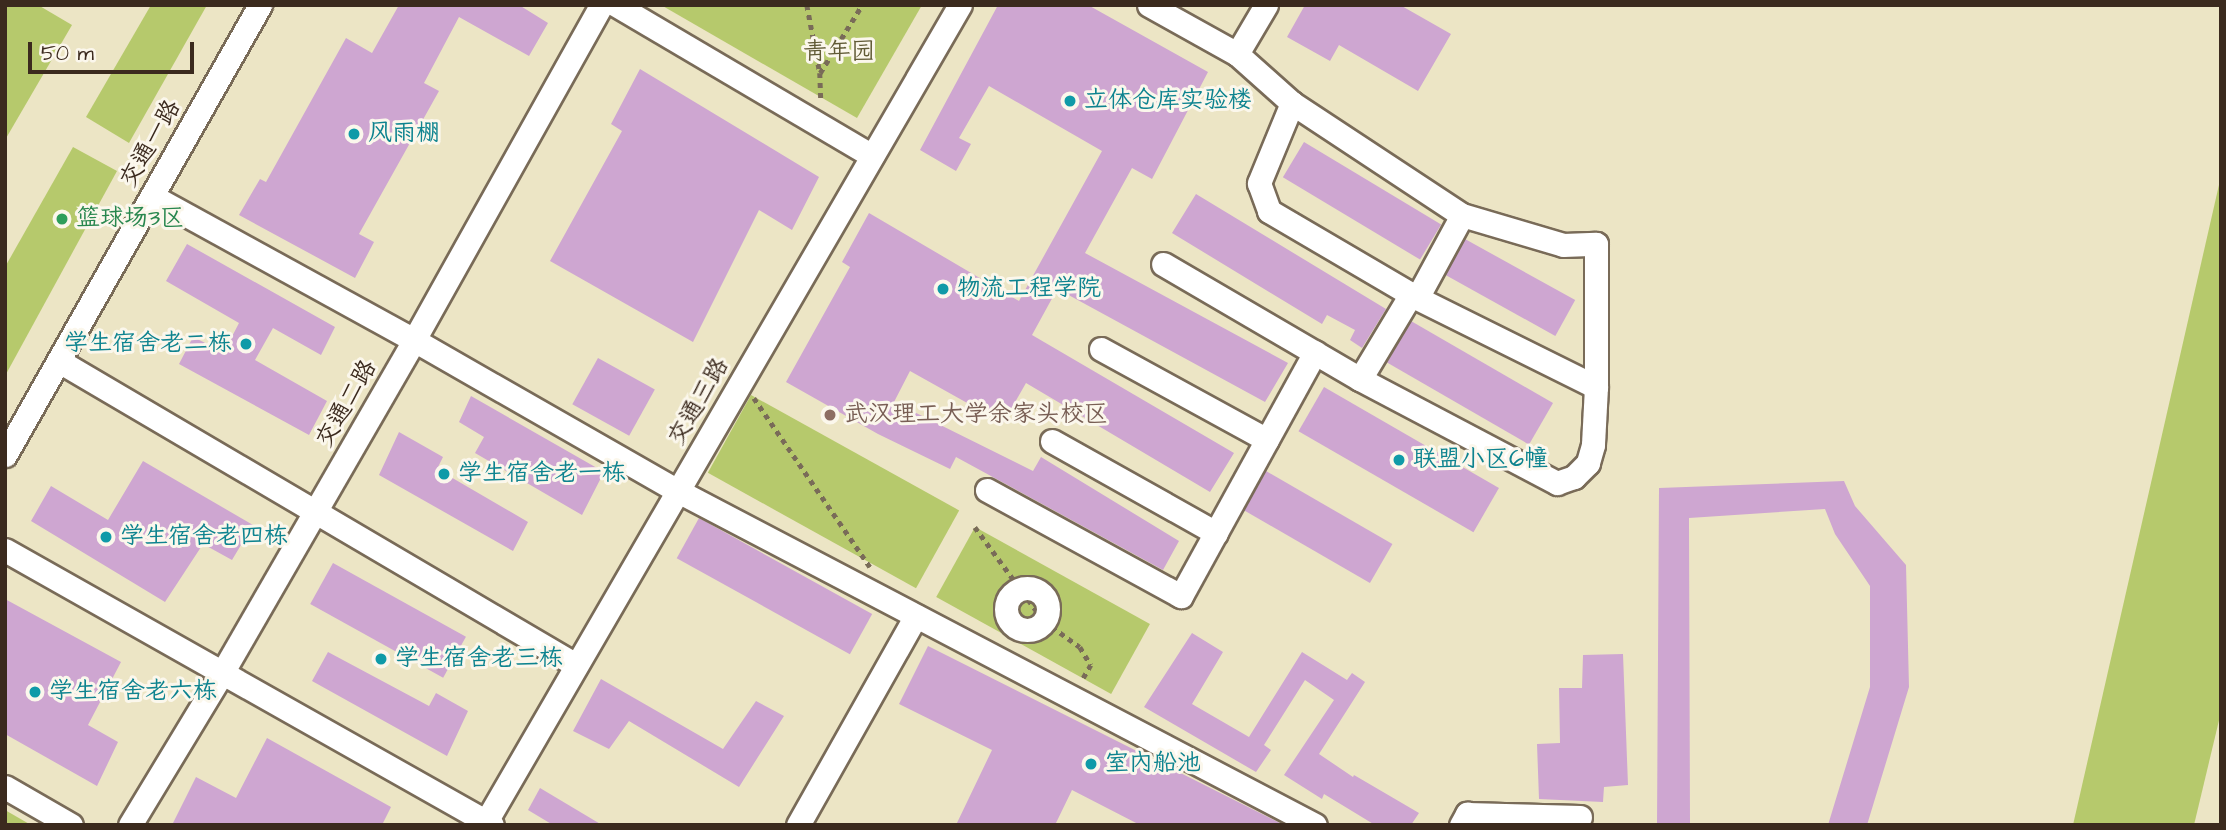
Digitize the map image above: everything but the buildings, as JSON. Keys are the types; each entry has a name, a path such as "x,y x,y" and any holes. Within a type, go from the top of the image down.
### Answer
{"street":[{"name":"交通一路","path":"5,456 260,5"},
{"name":"交通二路","path":"130,825 222,673 414,340 601,5"},
{"path":"616,5 872,156"},
{"name":"交通三路","path":"487,824 576,665 960,5"},
{"path":"1149,5 1237,54 1292,103 1462,215 1563,244 1596,244 1596,387 1593,445 1588,463 1574,477 1557,483 1360,379 1163,264"},
{"path":"1237,54 1266,5"},
{"path":"1292,103 1259,183 1269,211 1414,296 1596,387"},
{"path":"152,196 414,340 678,491 1315,825"},
{"path":"1360,379 1462,215"},
{"path":"1101,349 1266,440"},
{"path":"987,490 1181,596 1315,352"},
{"path":"59,361 576,665"},
{"path":"1052,441 1216,533"},
{"path":"5,550 487,824"},
{"path":"1022,588 1035,589 1045,598 1048,608 1044,621 1028,630 1015,627 1006,612 1008,600 1022,588"},
{"path":"798,825 916,616"},
{"path":"5,787 71,825"},
{"path":"1461,825 1467,814 1580,817"}],"path":[{"path":"807,5 820,73 822,127"},
{"path":"820,73 862,5"},
{"path":"742,380 874,572"},
{"path":"975,527 1044,621 1080,647 1091,665 1073,698"}],"green space":[{"path":"5,5 38,5 72,25 5,140"},
{"path":"151,5 207,5 129,143 86,117"},
{"name":"青年园","path":"661,5 922,5 857,118"},
{"name":"篮球场3区","path":"73,147 117,171 5,376 5,267"},
{"path":"2221,176 2221,712 2194,825 2073,825"},
{"path":"751,395 959,510 916,588 708,473"},
{"path":"975,527 1150,624 1111,694 936,597"},
{"path":"5,810 31,825 5,825"}],"place":[{"name":"立体仓库实验楼","path":"1070,101"},
{"name":"风雨棚","path":"354,134"},
{"name":"篮球场3区","path":"62,219"},
{"name":"物流工程学院","path":"943,289"},
{"name":"学生宿舍老二栋","path":"246,344"},
{"name":"武汉理工大学余家头校区","path":"830,415"},
{"name":"联盟小区6幢","path":"1399,460"},
{"name":"学生宿舍老一栋","path":"444,474"},
{"name":"学生宿舍老四栋","path":"106,537"},
{"name":"学生宿舍老三栋","path":"381,659"},
{"name":"学生宿舍老六栋","path":"35,692"},
{"name":"室内船池","path":"1091,764"}]}
